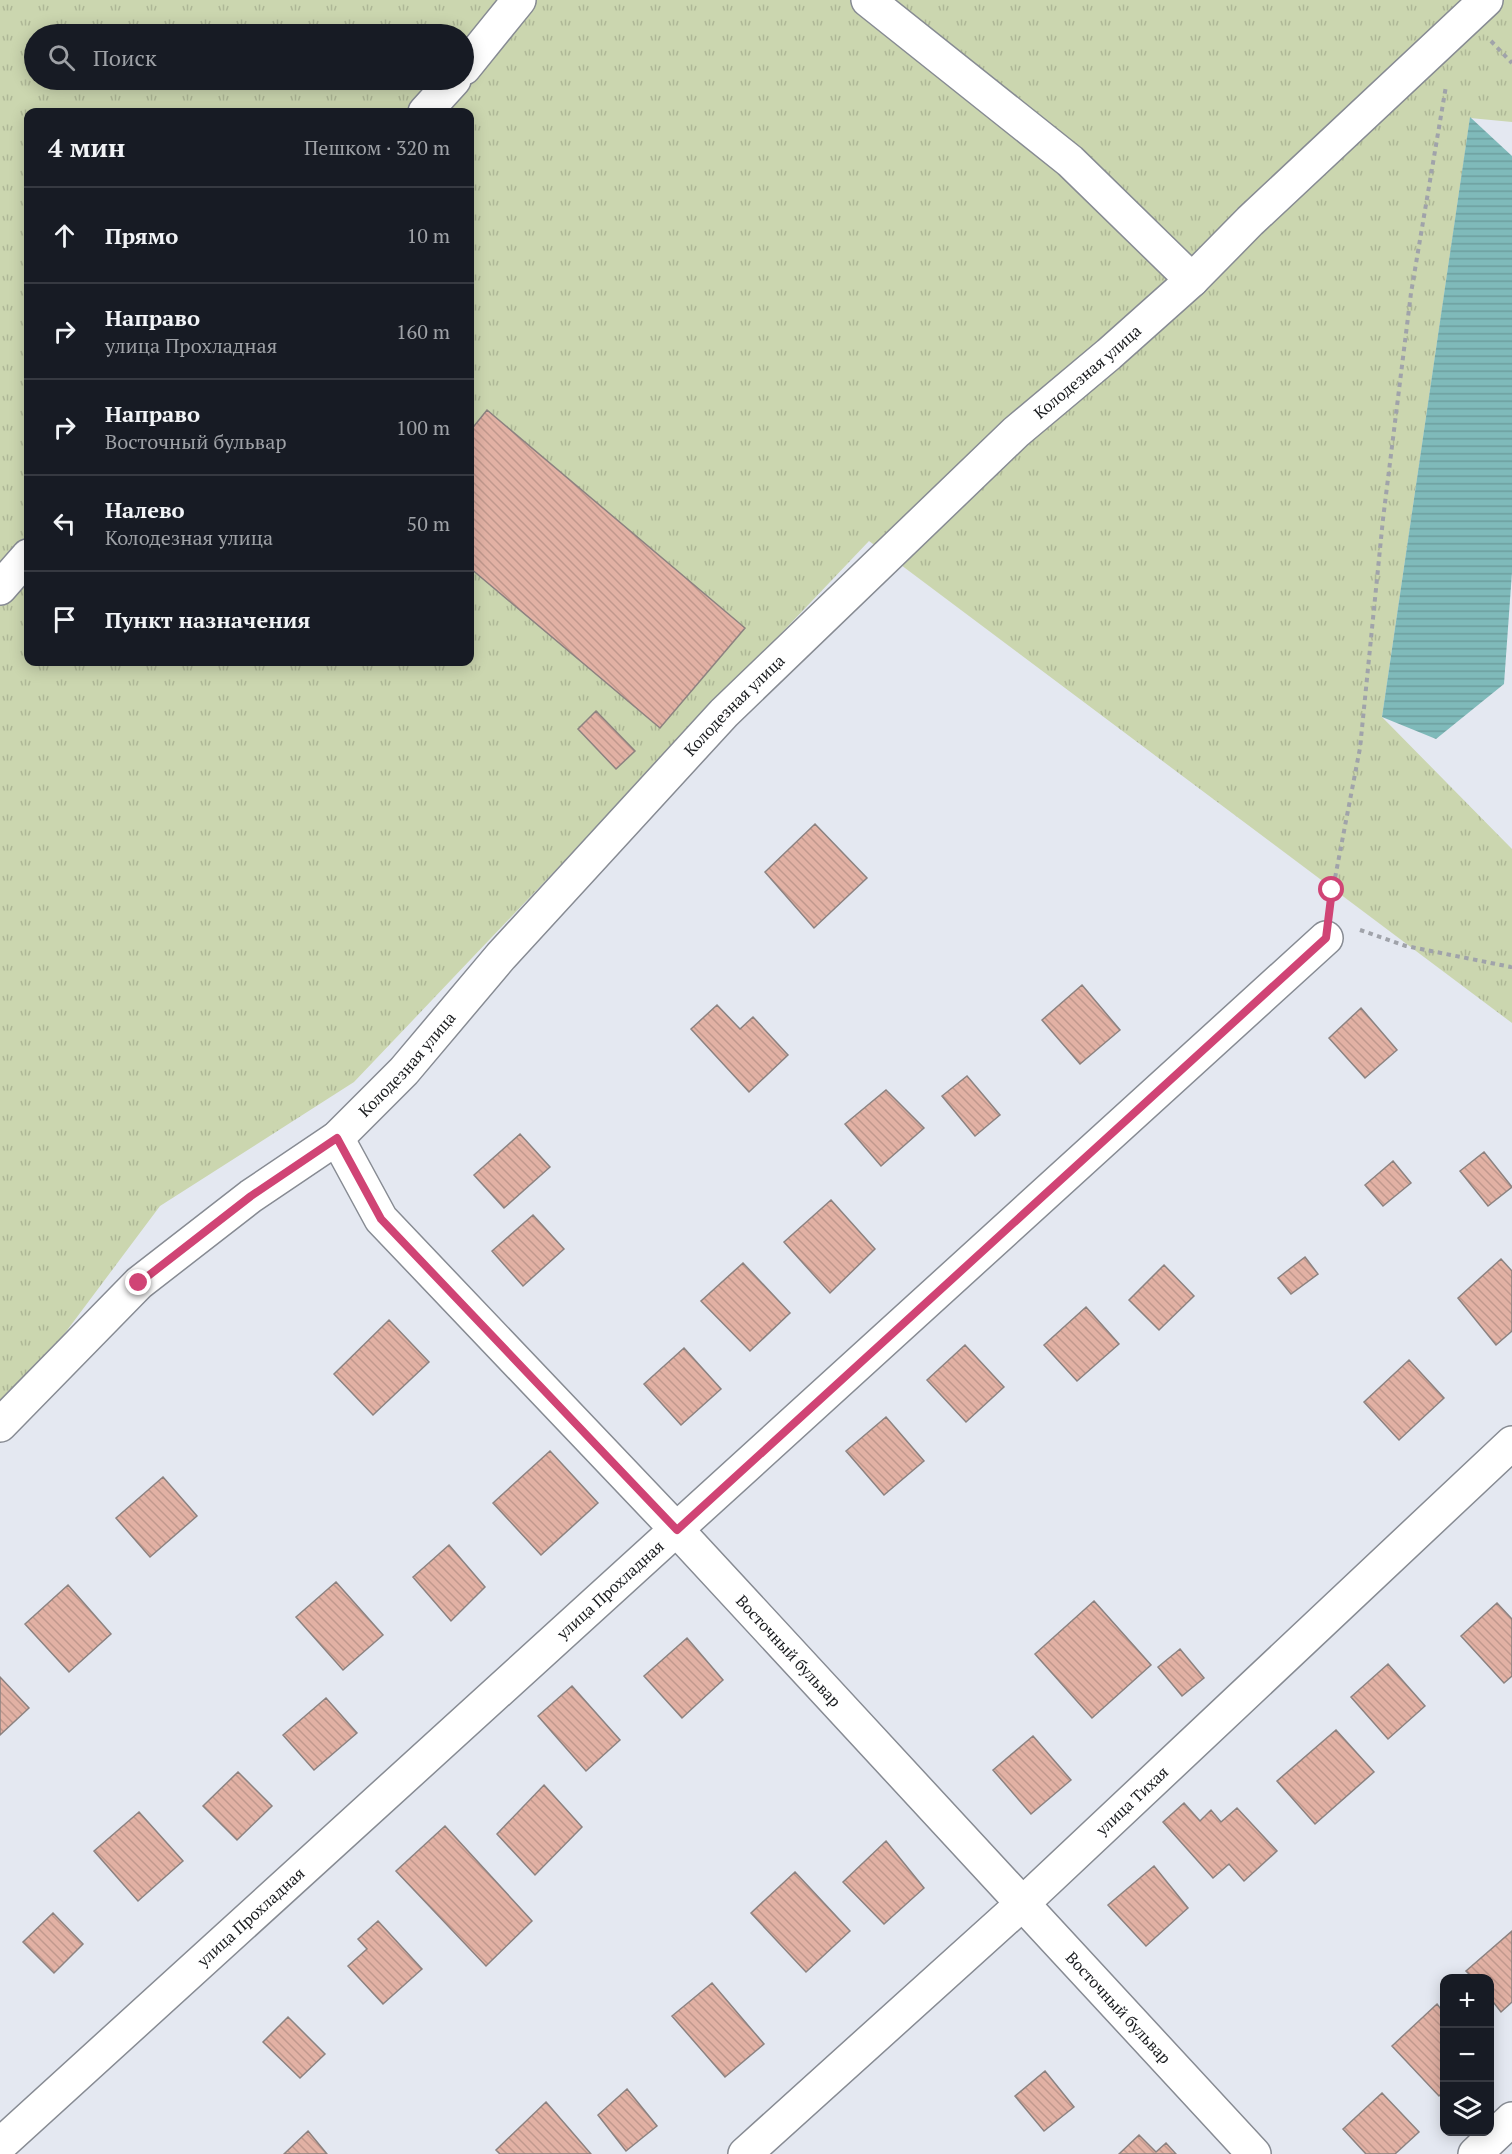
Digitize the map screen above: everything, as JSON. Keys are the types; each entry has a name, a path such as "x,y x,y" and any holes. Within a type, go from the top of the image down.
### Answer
{"street":[{"path":"474,56 519,0"},
{"path":"868,0 1071,162 1192,279"},
{"name":"Колодезная улица","path":"0,1425 139,1283 251,1196 337,1138 404,1071 501,956 724,713 1016,432 1109,354 1192,279 1266,206 1486,0"},
{"path":"429,108 445,90"},
{"path":"0,588 24,561"},
{"name":"улица Прохладная","path":"0,2145 1326,938"},
{"name":"Восточный бульвар","path":"337,1138 381,1219 677,1530 1254,2154"},
{"name":"улица Тихая","path":"745,2154 1022,1904 1512,1443"},
{"path":"1475,2154 1512,2119"}],"path":[{"path":"1326,938 1332,890 1360,748 1383,519 1411,293 1447,79"},
{"path":"1326,938 1341,924 1406,946 1511,967 1512,961"}],"green space":[{"path":"0,0 1512,0 1512,122 1470,118 1382,717 1512,849 1512,1023 869,541 354,1082 160,1206 0,1420"}],"shaded area":[{"path":"1470,117 1512,156 1512,572 1504,684 1436,739 1382,717"}],"building":[{"path":"487,410 745,628 660,728 474,571 474,426"},
{"path":"596,711 635,751 616,769 578,729"},
{"path":"815,824 867,878 814,928 765,872"},
{"path":"1082,985 1120,1030 1080,1064 1042,1020"},
{"path":"717,1005 740,1029 753,1017 788,1055 749,1092 691,1029"},
{"path":"1361,1008 1397,1050 1365,1078 1329,1038"},
{"path":"967,1076 1000,1115 975,1136 942,1096"},
{"path":"886,1090 924,1128 881,1166 845,1124"},
{"path":"520,1134 550,1167 504,1208 474,1175"},
{"path":"1484,1152 1512,1187 1488,1206 1460,1171"},
{"path":"1393,1161 1411,1183 1383,1206 1365,1185"},
{"path":"831,1200 875,1249 830,1293 784,1242"},
{"path":"533,1215 564,1249 523,1286 492,1251"},
{"path":"1305,1257 1318,1274 1291,1294 1278,1278"},
{"path":"1501,1259 1512,1271 1512,1331 1496,1345 1458,1298"},
{"path":"743,1263 790,1313 750,1351 701,1301"},
{"path":"1164,1265 1194,1296 1159,1330 1129,1300"},
{"path":"1086,1307 1119,1344 1077,1381 1044,1345"},
{"path":"389,1320 429,1362 373,1415 334,1374"},
{"path":"965,1345 1004,1387 966,1422 927,1380"},
{"path":"684,1348 721,1389 681,1425 644,1384"},
{"path":"1409,1360 1444,1398 1399,1440 1364,1402"},
{"path":"886,1417 924,1461 884,1495 846,1451"},
{"path":"550,1451 598,1503 541,1555 493,1503"},
{"path":"163,1477 197,1516 150,1557 116,1518"},
{"path":"449,1545 485,1587 451,1621 413,1577"},
{"path":"336,1582 383,1635 343,1670 296,1617"},
{"path":"68,1585 111,1634 69,1672 25,1624"},
{"path":"1094,1601 1151,1665 1092,1718 1035,1654"},
{"path":"1497,1603 1512,1619 1512,1676 1504,1683 1461,1636"},
{"path":"687,1638 723,1680 682,1718 644,1676"},
{"path":"1180,1649 1204,1678 1182,1696 1158,1667"},
{"path":"1388,1664 1425,1706 1388,1739 1351,1697"},
{"path":"0,1677 29,1708 0,1735"},
{"path":"572,1686 620,1740 586,1771 538,1716"},
{"path":"326,1698 357,1733 314,1770 283,1735"},
{"path":"1336,1730 1374,1772 1315,1824 1277,1781"},
{"path":"1033,1736 1071,1780 1031,1814 993,1770"},
{"path":"238,1772 272,1806 237,1840 203,1806"},
{"path":"544,1785 582,1827 535,1875 497,1834"},
{"path":"1184,1803 1200,1821 1211,1810 1221,1822 1237,1808 1277,1851 1244,1881 1229,1864 1213,1878 1163,1822"},
{"path":"139,1812 183,1861 138,1901 94,1851"},
{"path":"445,1826 532,1921 486,1966 396,1871"},
{"path":"886,1841 924,1888 884,1924 843,1882"},
{"path":"1154,1866 1188,1908 1146,1946 1108,1905"},
{"path":"795,1872 850,1931 806,1972 751,1913"},
{"path":"53,1913 83,1944 54,1973 23,1942"},
{"path":"378,1921 422,1969 383,2004 348,1966 367,1949 358,1939"},
{"path":"1512,1931 1512,2002 1501,2012 1494,2003 1494,1974 1469,1974 1466,1971"},
{"path":"712,1983 764,2044 725,2077 672,2016"},
{"path":"1437,2004 1440,2008 1439,2096 1392,2046"},
{"path":"288,2017 325,2054 300,2078 263,2042"},
{"path":"1045,2071 1074,2107 1044,2131 1015,2096"},
{"path":"627,2089 657,2126 626,2151 598,2115"},
{"path":"1382,2093 1419,2132 1395,2154 1366,2154 1343,2129"},
{"path":"546,2102 591,2154 500,2154 496,2150"},
{"path":"308,2131 327,2154 284,2154"},
{"path":"1139,2135 1156,2152 1166,2143 1176,2154 1119,2154"}],"route":[{"path":"139,1283 251,1196 337,1138 381,1219 677,1530 1326,938 1332,890"}]}
